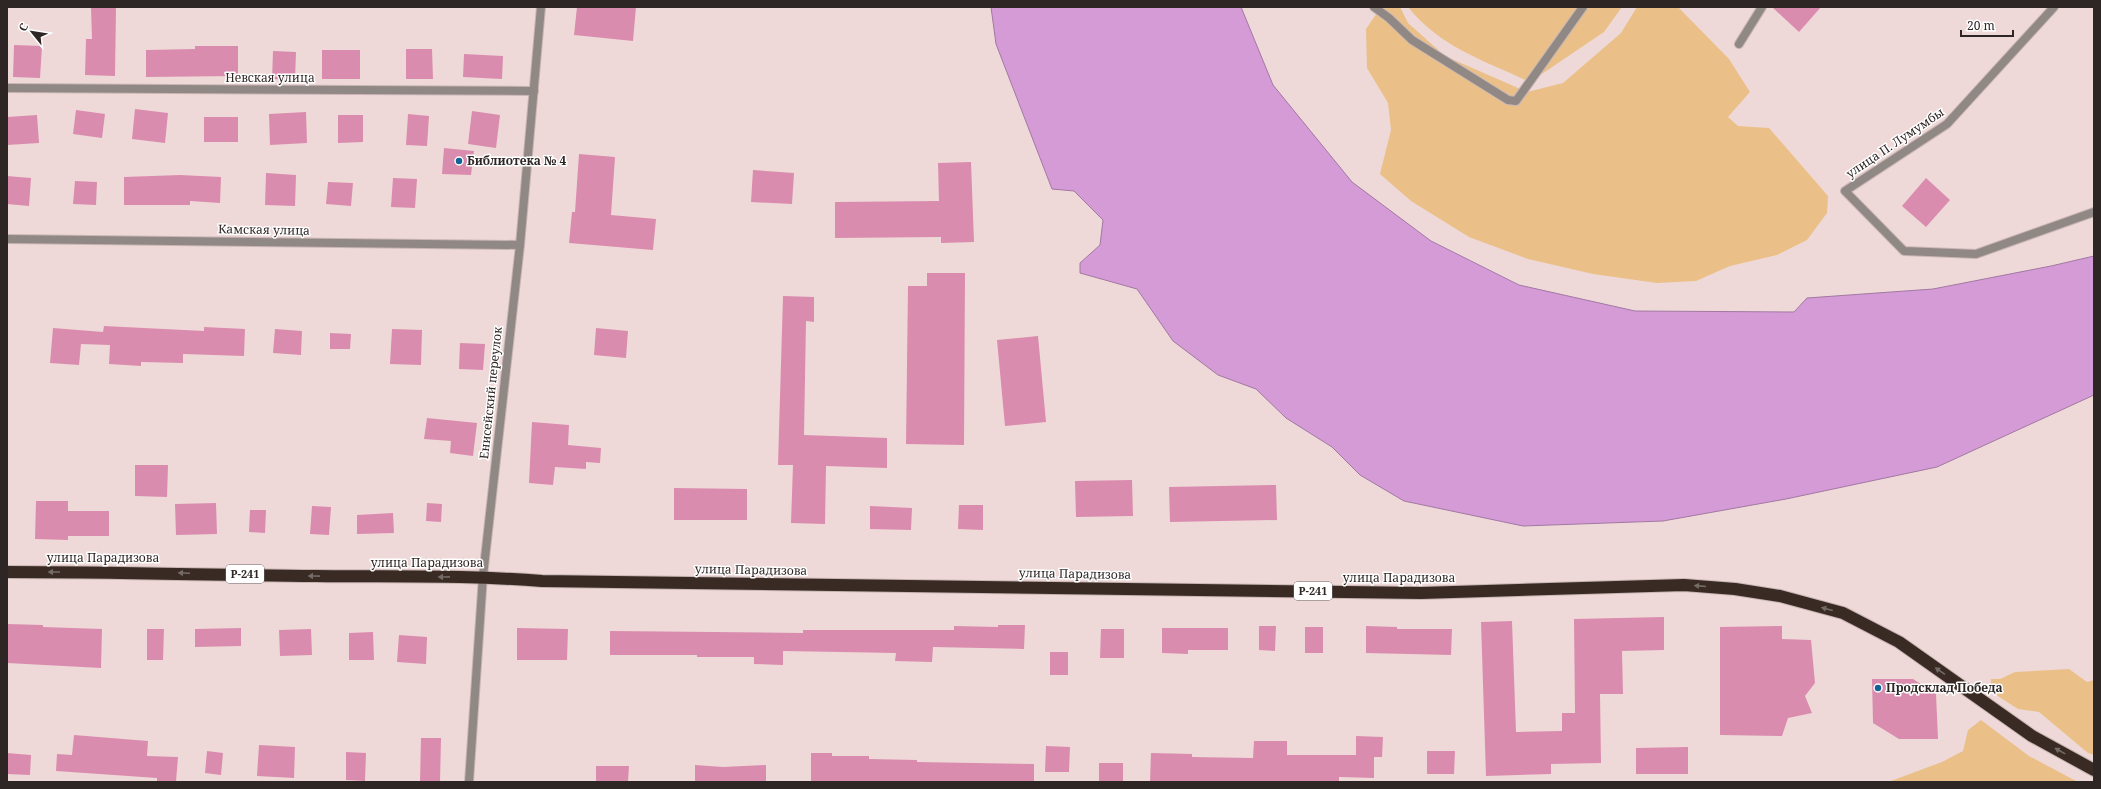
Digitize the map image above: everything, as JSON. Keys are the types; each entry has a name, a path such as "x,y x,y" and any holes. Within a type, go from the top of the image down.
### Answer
{"highway":[{"name":"улица Парадизова","path":"7,572 164,572 322,576 483,576 542,581 1421,593 1684,585 1735,589 1780,596 1843,613 1898,642 2032,736 2094,770"}],"street":[{"name":"Енисейский переулок","path":"470,782 483,576 520,245 541,7"},
{"path":"1374,7 1385,10 1412,40 1508,100 1516,101 1583,7"},
{"path":"1739,44 1762,7"},
{"name":"улица П. Лумумбы","path":"2054,7 1947,124 1845,191 1904,251 1976,254 2094,212"},
{"name":"Невская улица","path":"7,88 534,91"},
{"name":"Камская улица","path":"7,239 520,245"}],"shaded area":[{"path":"991,7 1241,7 1273,85 1352,182 1431,241 1519,285 1635,311 1794,312 1807,298 1933,289 2094,256 2094,395 1937,467 1786,499 1663,521 1523,526 1404,501 1360,475 1332,447 1286,418 1256,389 1218,375 1173,341 1137,289 1080,273 1080,263 1100,245 1103,220 1074,191 1052,189 996,44"},
{"path":"1381,7 1400,7 1408,23 1445,56 1527,92 1563,83 1621,33 1637,7 1678,7 1729,59 1750,92 1728,117 1738,126 1769,128 1828,196 1827,213 1807,240 1777,255 1730,266 1696,281 1657,283 1593,274 1528,259 1469,237 1411,201 1380,174 1391,130 1388,103 1367,68 1366,29"},
{"path":"1408,7 1622,7 1604,32 1530,82 1480,60 1449,43 1434,33"},
{"path":"2069,669 2087,682 2094,680 2094,755 2088,753 2039,712 2018,709 1990,691 1991,679 2000,679 2015,672"},
{"path":"1981,720 2029,756 2078,782 1888,782 1942,762 1963,751 1968,730"}],"building":[{"path":"91,7 116,7 115,76 85,75 86,39 92,39"},
{"path":"577,7 636,7 633,41 574,35"},
{"path":"1772,7 1821,7 1799,32"},
{"path":"14,45 42,46 40,78 13,77"},
{"path":"195,46 238,46 238,76 146,77 146,50 195,49"},
{"path":"406,49 432,49 433,79 406,79"},
{"path":"322,50 360,50 360,79 322,79"},
{"path":"273,51 296,52 295,80 272,79"},
{"path":"464,54 503,56 502,79 463,77"},
{"path":"135,109 168,113 165,143 132,139"},
{"path":"76,110 105,114 102,138 73,134"},
{"path":"472,111 500,115 496,148 468,144"},
{"path":"306,112 307,143 270,145 269,114"},
{"path":"408,114 429,116 427,146 406,145"},
{"path":"37,115 39,143 7,145 7,117"},
{"path":"338,115 363,115 363,142 338,143"},
{"path":"204,117 238,117 238,142 204,142"},
{"path":"444,148 474,151 471,175 442,174"},
{"path":"579,154 615,157 611,215 656,219 653,250 569,243 572,212 575,212"},
{"path":"971,162 974,242 941,243 941,237 835,238 835,202 939,201 938,163"},
{"path":"753,170 794,173 792,204 751,202"},
{"path":"266,173 296,175 295,206 265,205"},
{"path":"180,175 221,177 220,203 190,201 190,205 124,205 124,177"},
{"path":"7,176 31,178 29,206 7,204"},
{"path":"393,178 417,179 415,208 391,207"},
{"path":"1926,178 1950,200 1926,227 1902,206"},
{"path":"75,181 97,182 96,205 73,204"},
{"path":"328,182 353,183 351,206 326,204"},
{"path":"927,273 965,273 964,445 906,444 908,286 927,286"},
{"path":"783,296 814,297 814,322 806,321 804,435 887,438 887,468 826,466 825,524 791,523 793,465 778,465"},
{"path":"104,326 204,331 204,327 245,329 244,356 183,354 183,363 141,362 141,366 109,364 110,345 81,344 79,365 50,363 53,328 103,332"},
{"path":"596,328 628,331 626,358 594,355"},
{"path":"275,329 302,331 301,355 273,353"},
{"path":"392,329 422,330 421,365 390,364"},
{"path":"330,333 351,334 350,349 330,349"},
{"path":"1038,336 1046,422 1005,426 997,340"},
{"path":"460,343 485,344 483,370 459,369"},
{"path":"427,418 477,423 473,456 450,453 451,441 424,439"},
{"path":"532,422 569,425 568,445 601,448 600,463 586,462 586,469 555,467 553,485 529,483"},
{"path":"135,465 168,465 167,497 135,496"},
{"path":"1132,480 1133,516 1076,517 1075,481"},
{"path":"1276,485 1277,520 1170,522 1169,487"},
{"path":"674,488 747,489 747,520 674,520"},
{"path":"36,501 68,501 68,511 109,511 109,536 68,536 68,540 35,539"},
{"path":"216,503 217,534 176,535 175,504"},
{"path":"427,503 442,504 441,522 426,521"},
{"path":"959,505 983,505 983,530 958,529"},
{"path":"312,506 331,507 329,535 310,534"},
{"path":"870,506 912,508 911,530 870,529"},
{"path":"250,510 266,510 265,533 249,532"},
{"path":"393,513 394,533 357,534 357,515"},
{"path":"1664,617 1664,650 1622,651 1623,694 1600,694 1601,763 1551,764 1551,774 1486,776 1481,622 1512,621 1516,732 1562,731 1562,713 1575,713 1574,619"},
{"path":"7,624 102,629 101,668 7,663"},
{"path":"998,625 1025,625 1024,649 933,647 932,662 895,661 896,653 783,651 783,665 754,664 754,657 697,657 697,655 610,655 610,631 803,633 803,630 954,630 954,626 998,627"},
{"path":"1259,626 1276,626 1275,651 1259,650"},
{"path":"1366,626 1397,627 1397,629 1452,629 1451,655 1366,653"},
{"path":"1782,626 1782,639 1811,640 1815,683 1805,696 1812,713 1788,718 1782,736 1720,735 1720,627"},
{"path":"1305,627 1323,627 1323,653 1305,653"},
{"path":"241,628 241,646 195,647 195,629"},
{"path":"517,628 568,629 567,660 517,660"},
{"path":"1162,628 1228,628 1228,650 1188,650 1188,654 1162,653"},
{"path":"147,629 164,629 163,660 147,660"},
{"path":"311,629 312,655 280,656 279,630"},
{"path":"1101,629 1124,629 1124,658 1100,658"},
{"path":"373,632 374,660 349,660 349,633"},
{"path":"399,635 427,637 426,664 397,662"},
{"path":"1050,652 1068,652 1068,675 1050,675"},
{"path":"1872,679 1913,679 1936,694 1938,739 1899,739 1873,723"},
{"path":"74,735 148,741 147,756 178,757 176,782 157,782 157,778 56,771 57,754 72,755"},
{"path":"1356,736 1383,737 1382,757 1374,757 1374,778 1339,777 1339,781 1150,782 1151,753 1192,754 1192,757 1253,758 1254,741 1287,741 1287,755 1356,755"},
{"path":"421,738 441,738 440,782 420,782"},
{"path":"259,745 295,747 294,778 257,776"},
{"path":"1046,746 1070,747 1069,772 1045,772"},
{"path":"1688,747 1688,774 1636,774 1636,748"},
{"path":"207,751 223,753 221,775 205,773"},
{"path":"1427,751 1455,751 1454,774 1427,774"},
{"path":"346,752 366,753 365,781 346,780"},
{"path":"7,753 31,755 30,775 7,774"},
{"path":"811,753 832,753 832,756 869,756 869,759 917,760 917,762 1034,764 1034,782 811,782"},
{"path":"1099,763 1123,763 1123,782 1099,782"},
{"path":"695,765 723,767 766,765 766,782 695,782"},
{"path":"596,766 629,766 628,782 596,782"}],"place":[{"name":"Библиотека № 4","path":"459,161"},
{"name":"Продсклад Победа","path":"1878,688"}]}
